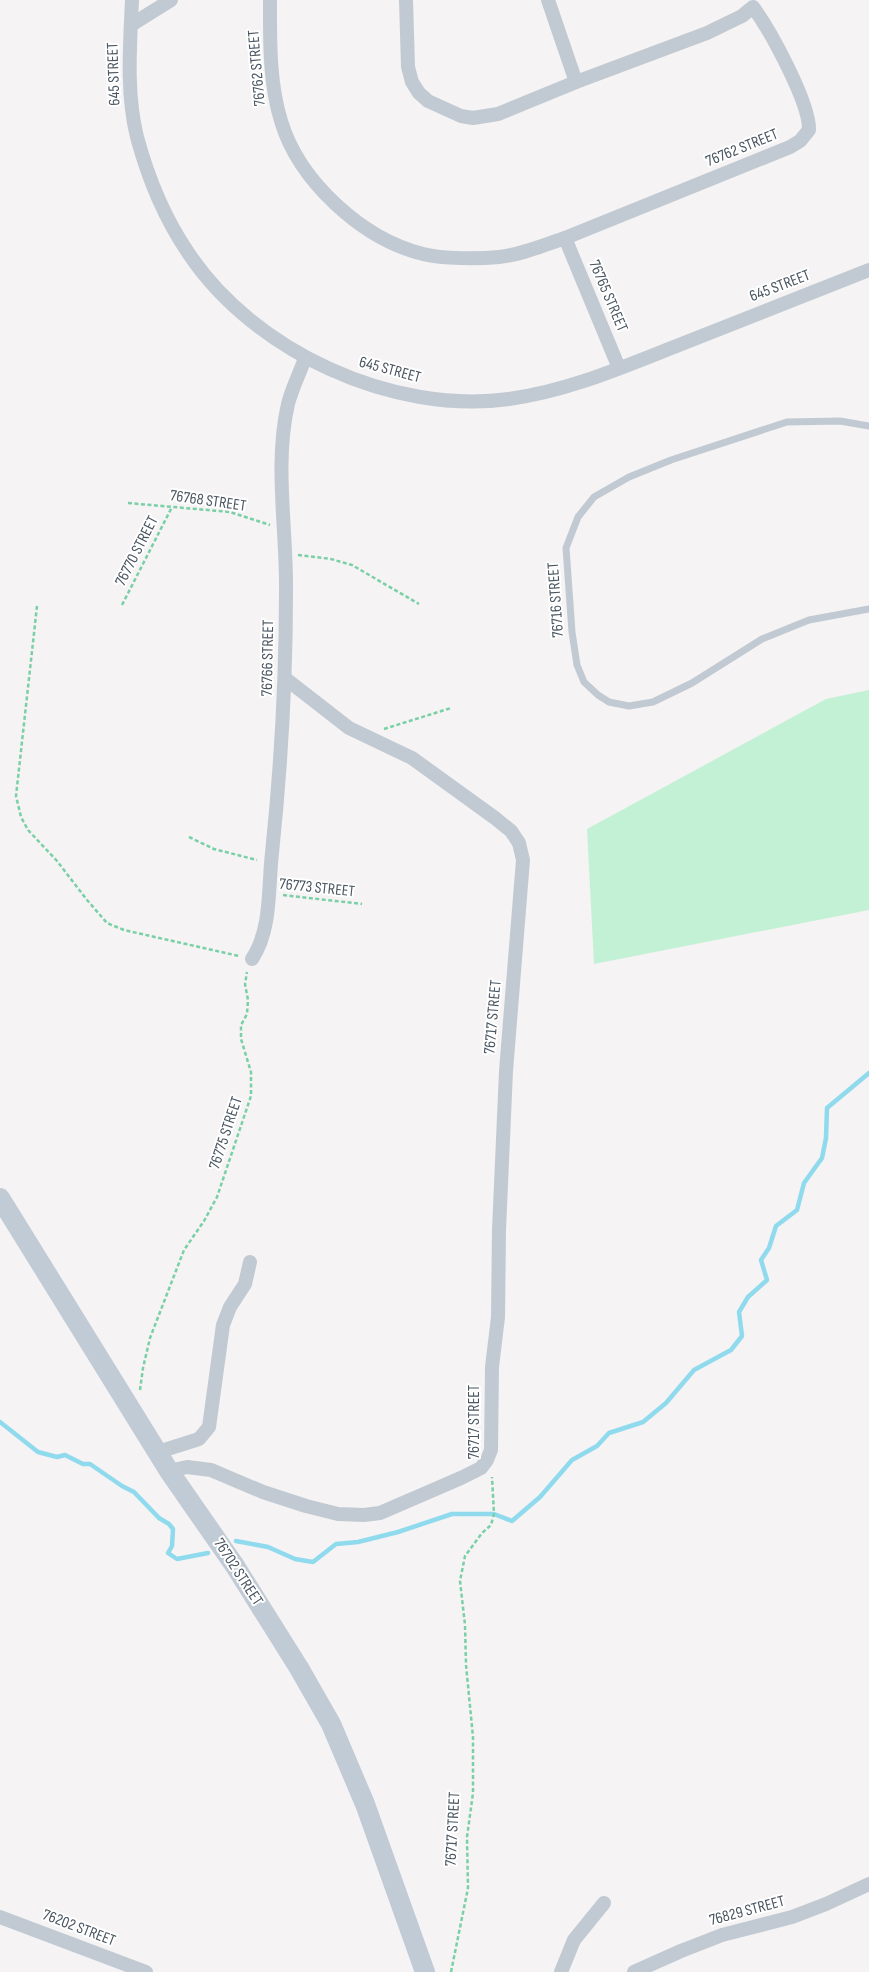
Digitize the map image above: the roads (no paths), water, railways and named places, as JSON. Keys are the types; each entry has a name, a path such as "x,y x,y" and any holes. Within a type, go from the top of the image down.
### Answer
{"street":[{"name":"645 STREET","path":"132,0 130,92 137,136 153,186 168,220 189,255 216,287 247,317 305,358 353,379 409,396 452,401 506,400 546,392 620,368 869,270"},
{"path":"131,25 171,0"},
{"name":"76762 STREET","path":"270,0 270,46 274,92 282,123 296,153 327,197 358,222 386,240 423,254 471,258 501,257 565,238 790,148 806,137 809,130 801,99 773,36 753,4 742,16 707,33 576,82 498,114 473,118 444,110 428,101 412,82 408,67 406,0"},
{"path":"548,0 576,82"},
{"name":"76765 STREET","path":"565,238 620,368"},
{"name":"76766 STREET","path":"252,959 264,935 280,781 286,679 287,554 283,530 283,447 288,404 305,358"},
{"name":"76717 STREET","path":"169,1471 187,1468 210,1470 263,1492 306,1506 338,1514 364,1515 380,1513 481,1468 491,1450 490,1401 498,1317 499,1230 506,1071 523,860 519,843 511,831 412,758 363,736 330,715 286,679"},
{"name":"76702 STREET","path":"0,1198 169,1471 240,1575 331,1724 365,1804 425,1972"},
{"path":"158,1452 199,1439 209,1427 214,1403 223,1326 230,1307 244,1284 250,1262"},
{"name":"76829 STREET","path":"634,1972 722,1935 792,1917 869,1884"},
{"path":"561,1972 574,1940 604,1903"},
{"name":"76202 STREET","path":"0,1917 146,1972"}],"lane":[{"name":"76716 STREET","path":"869,426 840,421 787,422 672,460 637,474 594,497 578,517 566,548 572,632 577,665 584,682 609,702 629,706 653,702 692,683 762,639 809,620 869,610"}],"waterway":[{"path":"236,1541 268,1547 295,1559 313,1562 336,1544 358,1542 398,1532 452,1514 494,1514 512,1521 540,1497 572,1460 597,1446 609,1433 643,1422 666,1403 694,1370 731,1350 742,1336 739,1312 748,1297 767,1280 761,1260 769,1248 776,1226 797,1210 804,1183 822,1158 826,1138 827,1108 869,1073"},
{"path":"0,1422 38,1452 57,1457 65,1455 83,1464 90,1464 134,1492 159,1518 173,1529 172,1546 168,1553 177,1559 208,1553"}]}
